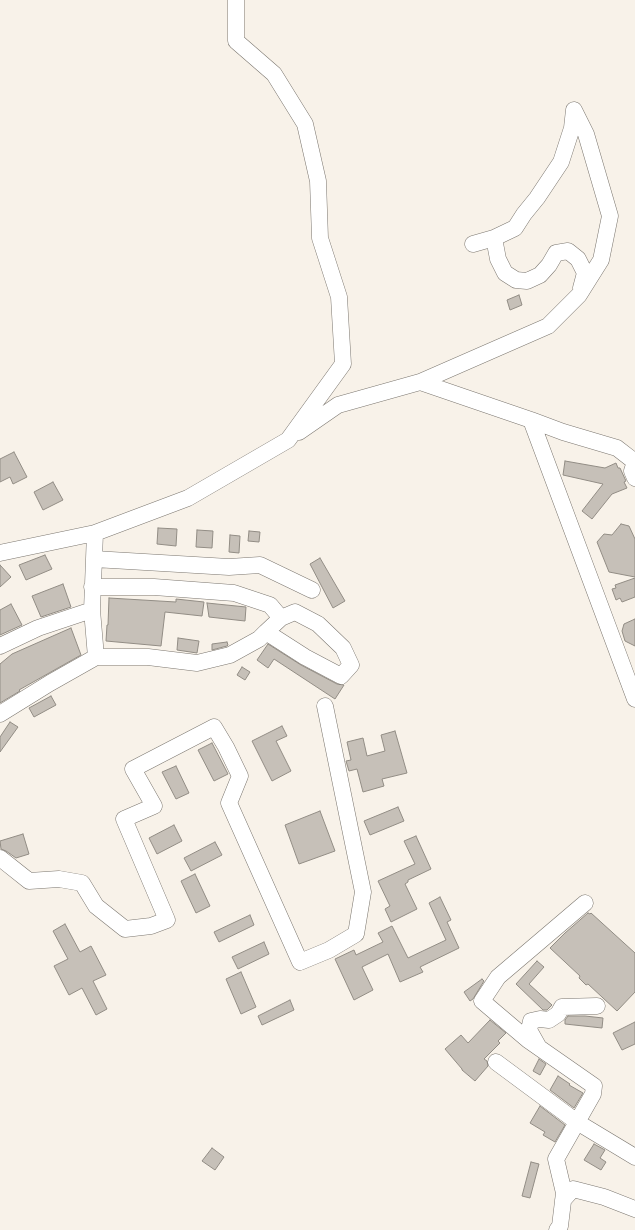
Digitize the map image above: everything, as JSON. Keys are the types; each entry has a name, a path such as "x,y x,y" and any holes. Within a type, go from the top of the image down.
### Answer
{"street":[{"path":"236,0 236,41 274,74 305,124 318,181 320,238 339,297 343,364 288,440"},
{"path":"0,554 95,533 188,498 288,440 338,405 420,382 548,326 579,295 601,260 610,216 586,134 574,110 572,128 561,162 515,228 494,238 473,244"},
{"path":"494,238 498,259 505,273 516,280 527,281 540,275 556,253 568,251 578,259 585,274 579,295"},
{"path":"420,382 563,432 618,448 635,462 632,471 635,478"},
{"path":"531,420 635,699"},
{"path":"95,533 92,610 96,657"},
{"path":"94,559 229,567 260,565 312,590"},
{"path":"92,588 154,587 234,592 270,605 281,618"},
{"path":"0,646 38,628 92,610"},
{"path":"0,714 96,657 148,657 197,663 230,655 259,639 266,632 281,618 295,612 318,624 343,648 351,665 341,676 305,657 266,632"},
{"path":"0,858 29,881 59,878 82,883 96,906 125,929 151,926 167,920 124,819 154,806 133,769 214,727 226,747 240,776 229,803 300,962 329,950 356,934 363,892 325,706"},
{"path":"557,1230 560,1226 564,1193 556,1159 593,1094 594,1086 539,1049 482,1001 498,977 585,903"},
{"path":"539,1049 529,1030 531,1021 549,1020 558,1014 562,1007 597,1006"},
{"path":"496,1062 577,1122 635,1157"},
{"path":"563,1200 573,1189 604,1197 635,1209"}],"building":[{"path":"519,295 522,305 510,310 507,300"},
{"path":"14,452 27,477 13,484 10,477 0,482 0,459"},
{"path":"565,461 605,468 616,463 626,481 624,482 627,488 612,494 592,519 582,511 603,484 563,475"},
{"path":"53,482 63,500 43,510 34,492"},
{"path":"621,524 629,526 635,539 635,577 609,572 597,542 604,534 612,535"},
{"path":"158,528 177,529 176,546 157,544"},
{"path":"197,530 213,531 212,548 196,547"},
{"path":"249,531 260,532 259,542 248,541"},
{"path":"230,535 240,536 239,553 229,552"},
{"path":"45,555 52,569 26,580 19,565"},
{"path":"320,558 345,601 333,608 310,564"},
{"path":"0,565 11,577 0,587"},
{"path":"635,578 635,597 622,602 620,598 616,600 612,589 616,588 615,585"},
{"path":"63,584 71,607 41,617 32,596"},
{"path":"109,598 176,602 176,599 204,602 202,616 165,612 161,646 106,641"},
{"path":"207,603 246,607 245,621 209,617"},
{"path":"11,604 22,625 0,635 0,610"},
{"path":"635,619 635,646 625,641 622,631 624,624"},
{"path":"71,628 81,655 19,690 20,691 0,703 0,664 12,654"},
{"path":"178,638 199,641 197,653 177,650"},
{"path":"227,642 227,646 212,650 212,644"},
{"path":"268,644 301,665 337,684 344,685 335,699 274,659 268,668 257,660"},
{"path":"242,667 250,672 245,680 237,675"},
{"path":"51,696 56,705 34,717 29,708"},
{"path":"10,722 18,727 0,752 0,737"},
{"path":"282,726 287,736 276,741 291,771 272,781 252,741"},
{"path":"395,731 407,773 382,779 384,786 363,792 357,769 349,771 346,761 351,760 347,742 363,738 367,756 385,751 381,735"},
{"path":"212,743 228,774 214,781 198,750"},
{"path":"176,766 189,793 176,799 162,772"},
{"path":"398,807 404,821 370,835 364,821"},
{"path":"320,811 335,851 299,864 285,825"},
{"path":"174,825 182,841 157,854 149,838"},
{"path":"23,834 29,854 16,858 1,849 0,841"},
{"path":"416,836 431,869 408,880 405,884 417,909 391,922 385,909 390,906 378,881 415,864 404,841"},
{"path":"215,842 222,855 191,871 184,858"},
{"path":"195,874 210,906 196,913 181,881"},
{"path":"440,897 451,920 447,922 459,948 420,967 423,972 400,982 388,954 362,967 373,990 354,1000 335,959 354,950 356,955 383,942 378,933 392,926 408,958 446,940 429,903"},
{"path":"588,913 591,913 635,953 635,992 617,1011 588,984 586,985 579,978 580,976 550,948"},
{"path":"250,915 254,925 219,942 214,932"},
{"path":"65,924 80,952 91,946 106,975 93,981 107,1009 96,1015 82,988 69,995 54,966 68,959 53,931"},
{"path":"264,942 269,954 238,969 232,957"},
{"path":"537,961 544,967 529,984 552,1005 547,1010 543,1010 516,984"},
{"path":"241,972 256,1007 241,1014 226,979"},
{"path":"482,979 484,981 473,999 470,1001 464,992"},
{"path":"290,1000 294,1010 262,1025 258,1016"},
{"path":"568,1016 603,1018 602,1028 565,1024 565,1020"},
{"path":"490,1020 506,1033 498,1041 500,1043 484,1059 487,1061 488,1066 475,1081 462,1070 445,1049 461,1035 468,1043"},
{"path":"635,1022 635,1044 622,1050 613,1033"},
{"path":"539,1059 546,1064 540,1075 533,1071"},
{"path":"558,1076 570,1084 569,1085 583,1093 574,1108 550,1090"},
{"path":"540,1106 565,1125 555,1142 543,1135 545,1132 530,1123"},
{"path":"594,1144 605,1150 600,1158 606,1162 601,1170 584,1160"},
{"path":"212,1148 224,1157 215,1170 202,1161"},
{"path":"531,1162 539,1164 530,1198 522,1196"}]}
